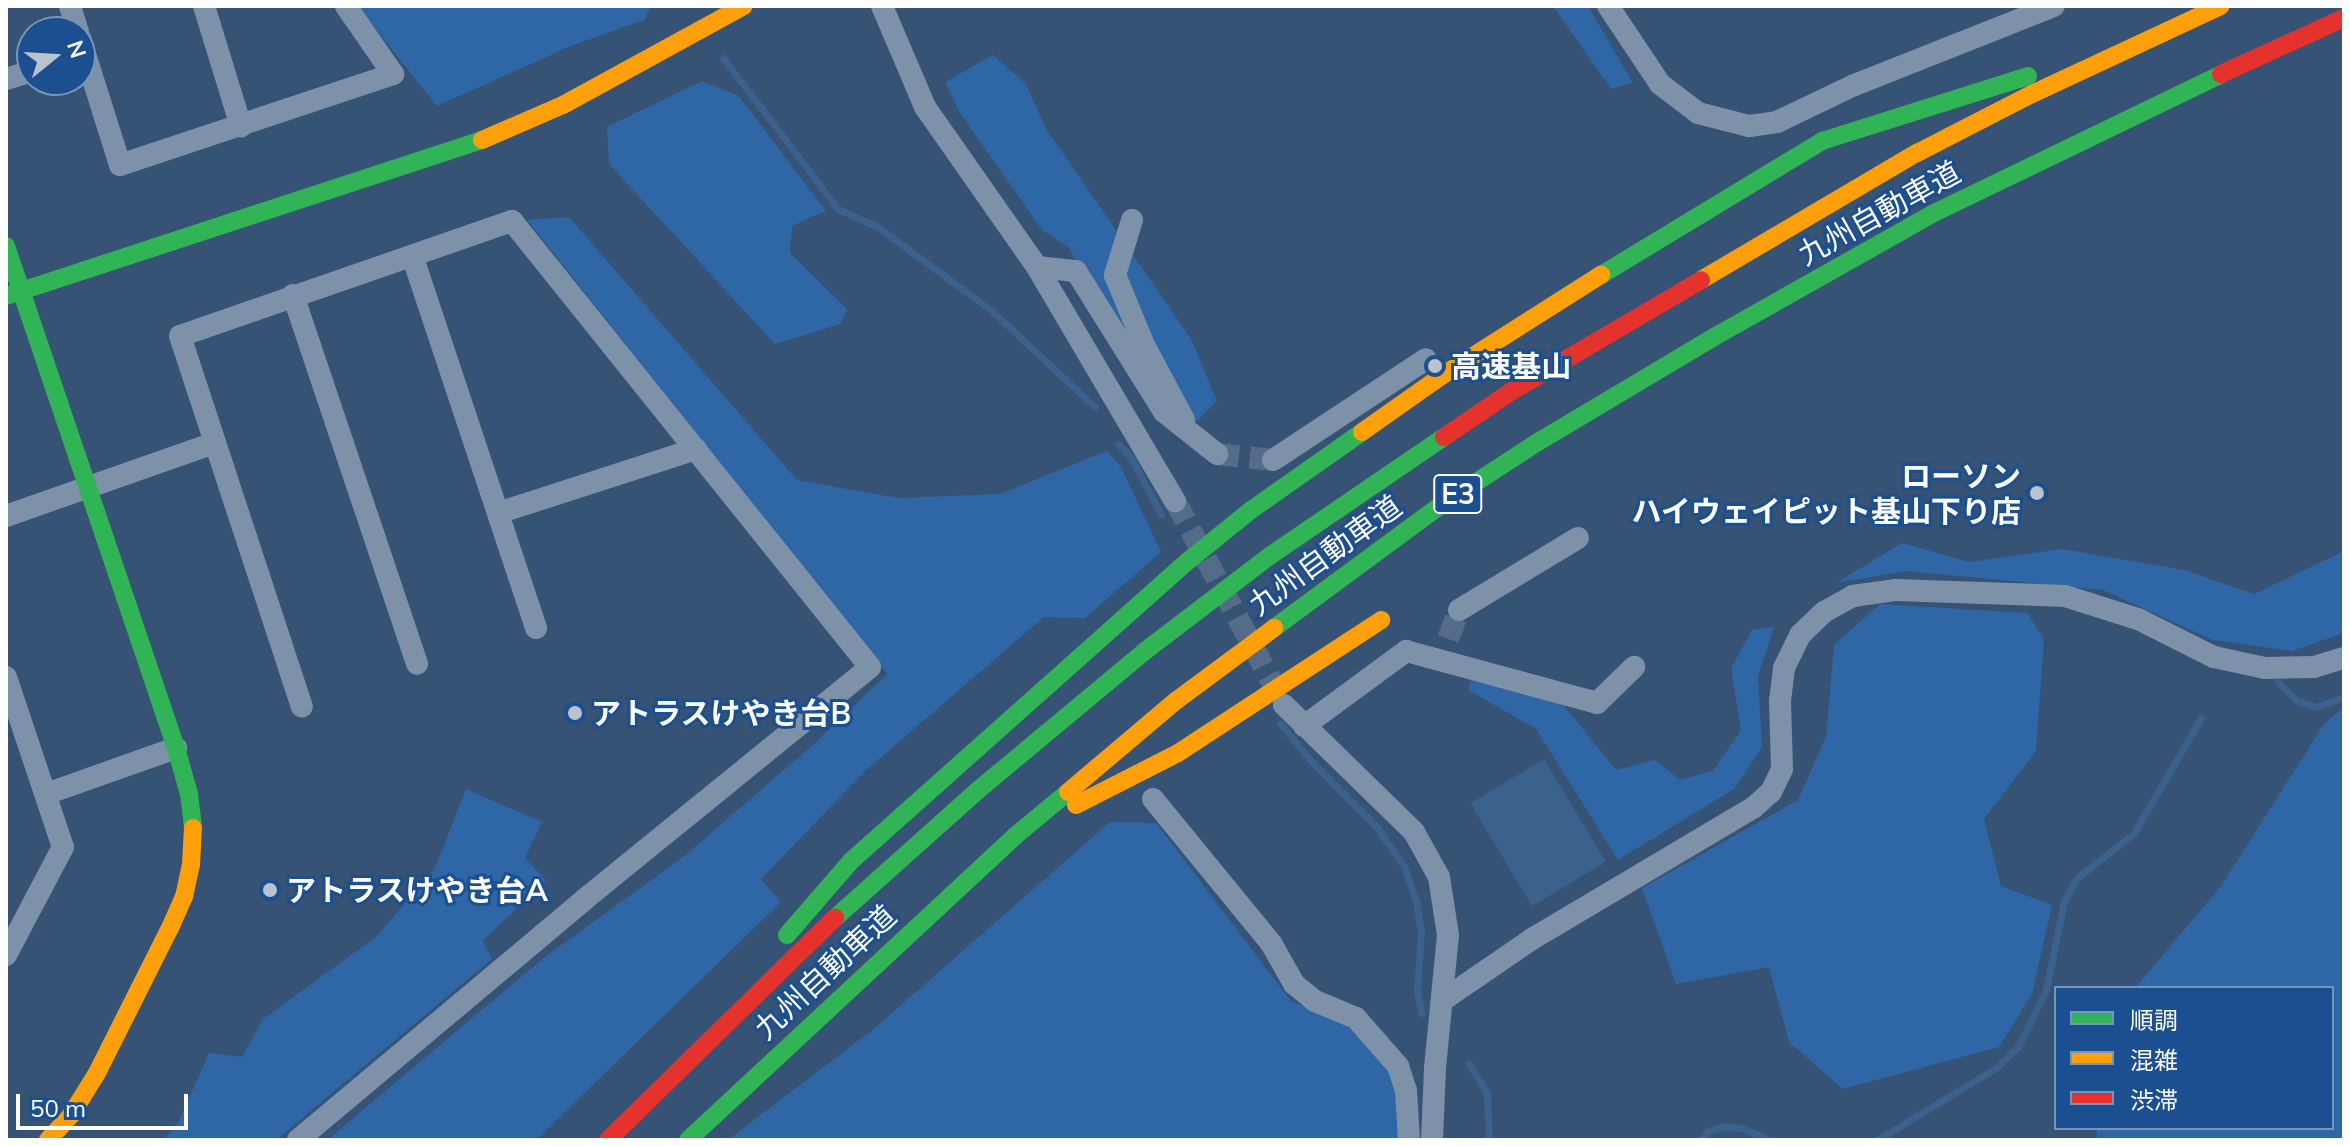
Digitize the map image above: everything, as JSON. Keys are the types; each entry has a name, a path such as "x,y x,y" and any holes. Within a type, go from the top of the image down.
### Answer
{"main road":[{"path":"13,294 466,147 563,105 744,6"},
{"name":"九州自動車道","path":"608,1140 809,942 977,791 1145,651 1271,555 1512,391 1917,153 2157,34 2221,6"},
{"name":"九州自動車道","path":"688,1140 1015,836 1189,691 1441,505 1538,442 1932,214 2172,96 2344,18"},
{"path":"639,1107 851,861 1188,561 1264,501 1440,377 1711,205 1822,141 2157,34"},
{"path":"6,246 13,294 90,488 176,748 189,794 193,831 191,865 184,897 97,1073 71,1115 48,1140"},
{"path":"1015,836 1178,753 1381,620"}],"street":[{"path":"204,6 241,126"},
{"path":"96,92 120,165 393,74 346,6"},
{"path":"882,6 925,107 1037,267 1175,501"},
{"path":"1615,9 1660,84 1698,113 1749,126 1777,122 1852,86 2054,6"},
{"path":"1132,220 1115,275 1144,345 1192,435"},
{"path":"298,1140 870,667 512,221 413,258 293,295 180,336 302,706"},
{"path":"413,258 536,628"},
{"path":"1037,267 1076,271 1164,412 1217,454"},
{"path":"293,295 417,664"},
{"path":"1273,460 1426,359"},
{"path":"6,516 215,443"},
{"path":"498,513 696,449"},
{"path":"1459,610 1578,538"},
{"path":"1443,1000 1532,939 1753,808 1771,792 1782,769 1780,701 1784,668 1800,635 1824,612 1853,596 1895,590 2065,596 2138,619 2214,657 2265,668 2314,667 2344,658"},
{"path":"1304,726 1406,651 1444,649 1597,703 1634,667"},
{"path":"6,677 63,847 6,955"},
{"path":"1284,705 1414,832 1439,877 1448,935 1435,1068 1432,1140"},
{"path":"46,794 176,748"},
{"path":"1153,799 1271,943 1294,984 1315,1001 1356,1018 1398,1066 1406,1090 1409,1140"}],"shaded area":[{"path":"357,6 651,6 644,20 571,46 437,106"},
{"path":"1553,6 1588,6 1633,83 1611,89"},
{"path":"993,55 1026,84 1045,127 1191,339 1217,401 1195,423 1151,381 1068,247 1042,230 960,113 945,82"},
{"path":"702,81 739,96 826,211 792,226 790,253 848,310 840,324 775,344 609,164 607,127"},
{"path":"569,217 797,480 898,498 1000,494 1107,451 1121,467 1161,552 1085,618 1044,617 865,771 761,879 781,902 536,1140 327,1140 546,956 682,858 814,744 887,674 527,220"},
{"path":"1902,543 1969,562 2062,549 2184,570 2254,594 2344,551 2344,633 2292,651 2213,640 2103,590 1907,571 1836,583"},
{"path":"1880,604 2027,613 2044,639 2036,751 1984,819 2001,886 2052,905 2032,994 1999,1047 1843,1089 1789,1042 1769,967 1676,984 1642,888 1798,800 1826,736 1834,645"},
{"path":"1774,627 1758,677 1762,747 1734,789 1618,860 1536,729 1468,690 1476,663 1561,702 1616,770 1655,760 1680,780 1713,771 1741,730 1731,668 1752,630"},
{"path":"2344,707 2344,1140 2097,1140 2097,1130 2334,1130 2334,986 2137,986 2221,886 2324,724"},
{"path":"1544,759 1606,862 1532,906 1470,803"},
{"path":"466,789 542,822 525,858 546,880 483,941 492,959 276,1140 163,1140 176,1127 209,1053 242,1057 263,1019 377,936 435,868"},
{"path":"1110,822 1156,823 1291,1001 1351,1025 1394,1075 1400,1140 728,1140 876,1027"}],"waterway":[{"path":"723,58 838,209 878,227 992,311 1095,407"},
{"path":"1118,444 1130,456 1161,514"},
{"path":"2278,682 2297,701 2316,707 2344,697"},
{"path":"1877,1140 1996,1068 2018,1047 2046,990 2064,901 2077,878 2134,833 2201,718"},
{"path":"1280,723 1312,762 1375,825 1404,866 1416,900 1421,930 1417,992 1422,1013"},
{"path":"1469,1064 1487,1093 1489,1140"},
{"path":"1700,1140 1708,1131 1724,1126 1742,1128 1769,1140"}],"tunnel":[{"path":"1217,454 1273,460"},
{"path":"1175,501 1280,697"},
{"path":"1448,639 1459,610"}],"traffic: fast":[{"path":"1274,628 1441,505 1538,442 1714,337 1932,214 2221,74"},
{"path":"1601,275 1822,141 2028,76"},
{"path":"6,296 482,140"},
{"path":"6,246 176,748 189,794 193,828"},
{"path":"787,935 851,861 1188,561 1251,510 1362,432"},
{"path":"835,918 977,791 1145,651 1271,555 1444,437"},
{"path":"688,1140 1015,836 1068,792"}],"traffic: slow":[{"path":"482,140 563,105 744,6"},
{"path":"1701,280 1917,153 2032,94 2221,6"},
{"path":"1362,432 1440,377 1601,275"},
{"path":"1076,805 1178,753 1381,620"},
{"path":"1068,792 1177,700 1274,628"},
{"path":"48,1140 71,1115 97,1073 170,928 184,897 191,865 193,828"}],"traffic: jam":[{"path":"2221,74 2344,18"},
{"path":"1444,437 1512,391 1701,280"},
{"path":"608,1140 835,918"}],"place":[{"name":"高速基山","path":"1435,366"},
{"name":"ローソン ハイウェイピット基山下り店","path":"2037,493"},
{"name":"アトラスけやき台B","path":"575,713"},
{"name":"アトラスけやき台A","path":"270,890"}]}
